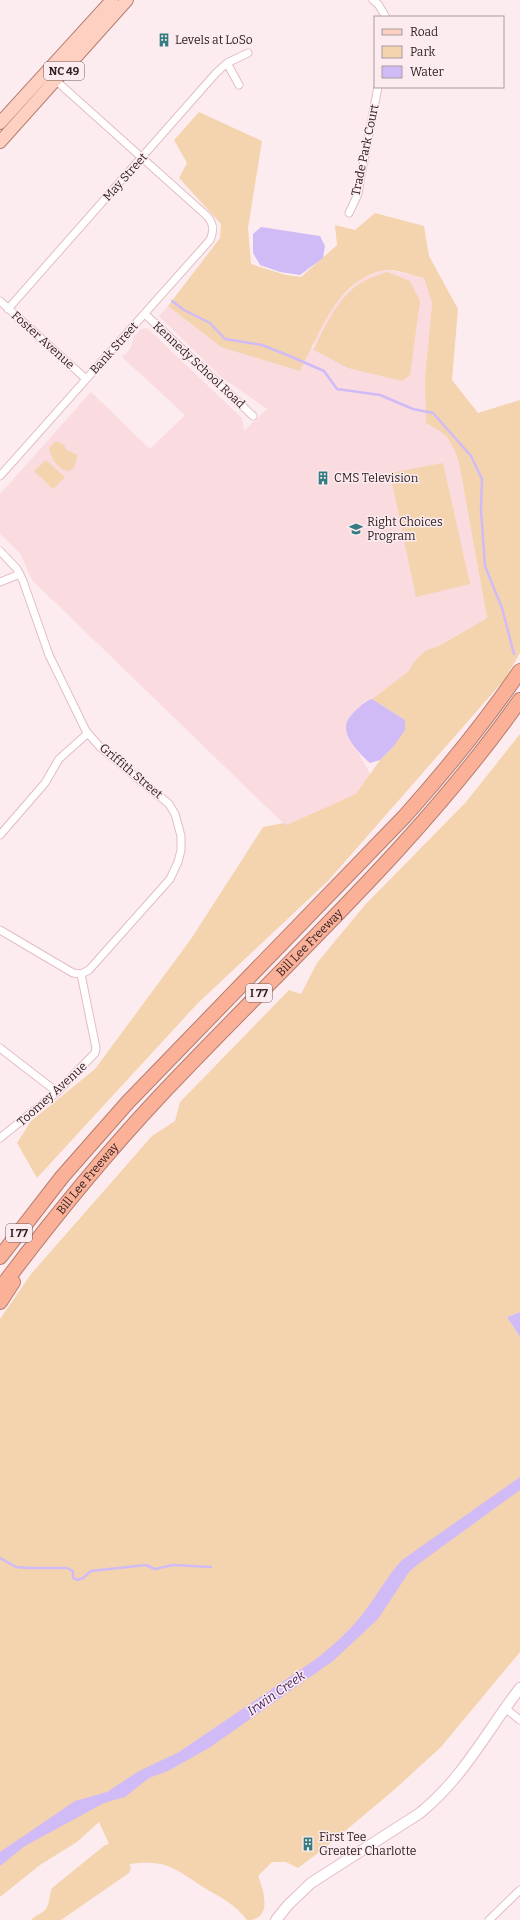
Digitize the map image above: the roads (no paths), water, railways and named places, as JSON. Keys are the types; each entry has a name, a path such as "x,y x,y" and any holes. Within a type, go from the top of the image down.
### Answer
{"highway":[{"name":"Bill Lee Freeway","path":"0,1257 62,1177 128,1102 405,816 457,756 520,671"},
{"name":"Bill Lee Freeway","path":"0,1289 54,1217 158,1098 421,825 486,748 520,700"},
{"path":"0,1247 38,1208"},
{"path":"0,1302 54,1217"}],"main road":[{"name":"NC 49","path":"0,142 112,0"},
{"name":"NC 49","path":"0,123 51,77 127,0"}],"street":[{"path":"373,0 378,4 385,16"},
{"name":"May Street","path":"8,308 216,73 227,63 248,53"},
{"path":"227,63 239,84"},
{"path":"51,77 142,158"},
{"name":"Trade Park Court","path":"349,213 360,181 378,88"},
{"name":"Bank Street","path":"0,476 210,240 213,231 212,225 206,215 142,158"},
{"name":"Foster Avenue","path":"0,302 86,379"},
{"name":"Kennedy School Road","path":"145,314 253,416"},
{"name":"Griffith Street","path":"0,550 20,574 49,655 79,719 88,734 100,747 169,804 179,825 182,844 178,862 167,884 89,970 80,974"},
{"path":"0,582 20,574"},
{"path":"0,835 46,783 59,759 88,734"},
{"path":"0,930 73,973 80,974"},
{"name":"Toomey Avenue","path":"0,1138 57,1092 95,1053 96,1048 80,974"},
{"path":"0,1048 57,1092"},
{"path":"276,1920 288,1905 311,1883 414,1817 433,1802 466,1766 520,1688"},
{"path":"506,1709 520,1720"},
{"path":"489,1920 520,1890"}],"water":[{"path":"261,227 320,236 325,246 323,258 300,275 280,272 260,265 253,253 253,234"},
{"path":"372,699 405,720 405,730 393,747 380,760 370,763 358,751 351,741 346,731 346,726 354,712 365,702"},
{"path":"520,1312 520,1337 507,1317"},
{"name":"Irwin Creek","path":"520,1477 520,1490 409,1572 378,1619 333,1661 209,1748 168,1771 149,1778 125,1797 104,1803 25,1846 0,1866 0,1852 75,1801 107,1792 139,1771 179,1752 316,1659 360,1618 402,1560"}],"waterway":[{"path":"172,301 184,310 210,323 225,339 262,345 324,371 337,389 380,395 413,409 433,413 471,456 482,479 481,510 485,566 502,608 514,654"},
{"path":"0,1558 16,1567 67,1568 73,1571 73,1578 77,1580 83,1578 91,1571 146,1565 155,1569 173,1565 211,1567"}],"place":[{"name":"Levels at LoSo","path":"164,40"},
{"name":"CMS Television","path":"323,478"},
{"name":"Right Choices Program","path":"356,529"},
{"name":"First Tee Greater Charlotte","path":"308,1844"}]}
